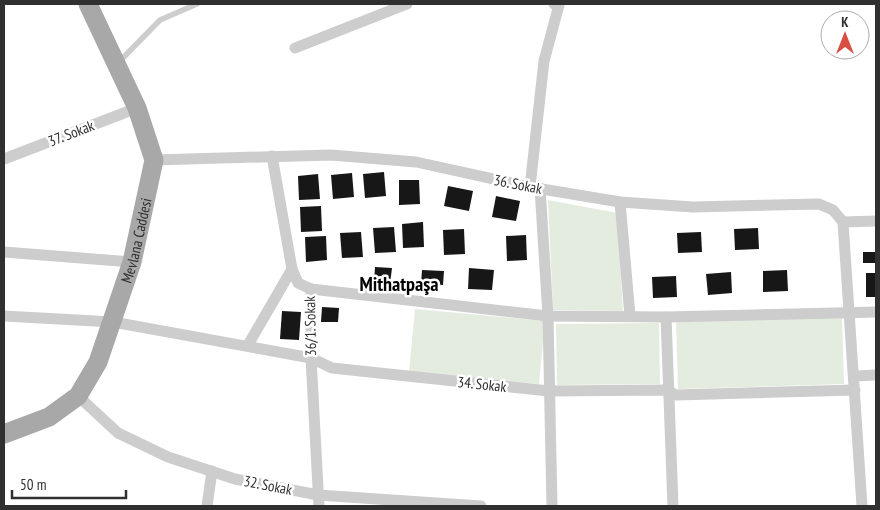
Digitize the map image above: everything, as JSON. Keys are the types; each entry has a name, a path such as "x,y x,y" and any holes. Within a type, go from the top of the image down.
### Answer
{"main road":[{"name":"Mevlana Caddesi","path":"4,434 49,416 78,396 98,362 132,262 154,160 138,108 88,4"}],"street":[{"path":"295,48 407,4"},
{"path":"552,506 548,316 535,188 544,61 559,5 554,4"},
{"name":"37. Sokak","path":"4,159 138,108"},
{"name":"36. Sokak","path":"154,160 330,155 416,162 535,188 620,202 693,207 819,204 833,210 843,222"},
{"name":"36/1. Sokak","path":"272,156 292,269 298,283 311,289 311,358 319,500"},
{"path":"620,202 630,316"},
{"path":"862,506 851,313 843,222 876,221"},
{"path":"4,252 132,262"},
{"path":"248,345 292,269"},
{"path":"311,289 548,316 666,317 876,312"},
{"name":"34. Sokak","path":"4,316 113,322 248,345 311,358 332,368 549,391 667,390 676,395 855,390"},
{"path":"666,317 667,390 673,506"},
{"path":"855,376 876,375"},
{"name":"32. Sokak","path":"78,396 118,433 168,456 235,479 319,500 481,506"},
{"path":"207,506 212,471"}],"lane":[{"path":"117,64 160,20 196,4"}],"shaded area":[{"path":"548,200 617,213 623,311 553,310"},
{"path":"415,309 545,321 539,384 409,372"},
{"path":"842,317 844,384 678,389 676,322"},
{"path":"659,323 660,384 557,385 556,324"}],"building":[{"path":"384,172 386,196 365,198 363,174"},
{"path":"352,173 354,197 333,199 331,175"},
{"path":"318,174 320,199 299,200 298,176"},
{"path":"399,180 419,180 420,204 399,205"},
{"path":"448,186 473,191 469,211 444,206"},
{"path":"496,196 520,201 516,221 492,217"},
{"path":"321,206 322,231 301,232 300,207"},
{"path":"423,222 424,247 403,248 402,224"},
{"path":"394,227 396,252 375,253 373,228"},
{"path":"758,228 759,249 735,250 734,229"},
{"path":"464,229 465,254 444,255 443,230"},
{"path":"361,232 363,257 342,258 340,233"},
{"path":"701,232 702,252 678,253 677,233"},
{"path":"526,235 527,260 507,261 506,236"},
{"path":"326,236 327,260 306,262 305,237"},
{"path":"863,252 876,252 876,263 863,263"},
{"path":"375,267 392,268 390,284 374,283"},
{"path":"469,268 494,270 492,290 468,289"},
{"path":"422,270 444,271 443,285 421,284"},
{"path":"787,270 788,291 763,292 763,271"},
{"path":"731,272 732,293 708,295 706,274"},
{"path":"866,273 876,273 876,297 866,297"},
{"path":"676,276 677,297 653,298 652,277"},
{"path":"322,307 339,308 338,322 321,322"},
{"path":"282,311 301,312 299,340 280,339"}],"district":[{"name":"Mithatpaşa","path":"399,284"}]}
